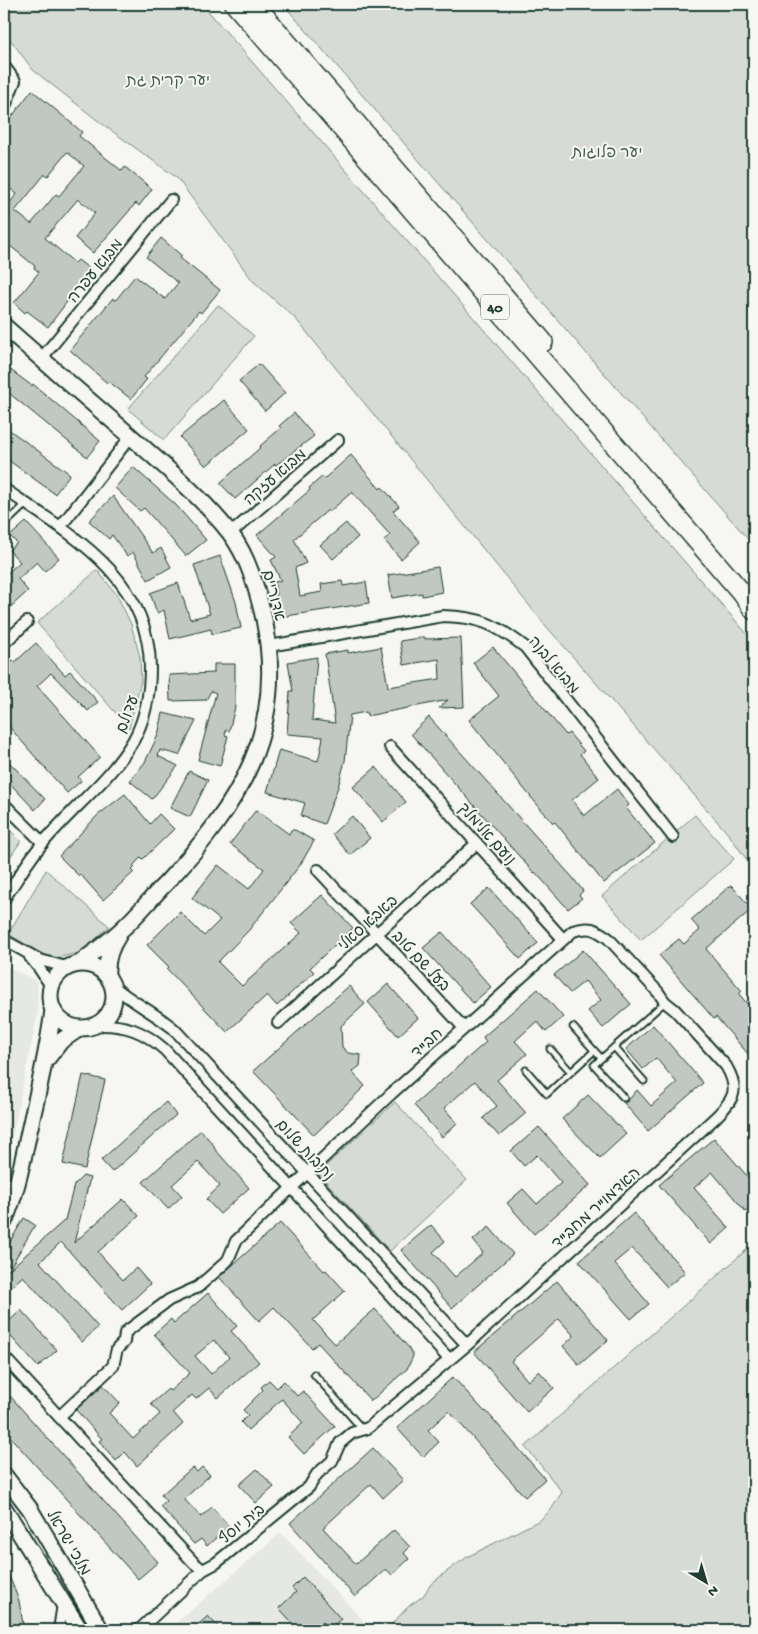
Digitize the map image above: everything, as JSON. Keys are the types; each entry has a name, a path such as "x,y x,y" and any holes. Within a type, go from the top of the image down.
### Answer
{"highway":[{"name":"40","path":"235,4 742,593 754,610"},
{"name":"40","path":"254,4 754,591"}],"street":[{"path":"4,66 15,81 4,109"},
{"name":"מבוא עפרה","path":"42,358 171,200"},
{"name":"אדוריים","path":"4,326 174,473 202,501 230,534 248,562 259,595 269,646 269,689 264,727 246,777 224,814 194,851 122,929 73,965"},
{"path":"61,526 130,436"},
{"name":"מבוא עזקה","path":"230,534 338,440"},
{"name":"עדולם","path":"4,489 61,526 99,557 118,577 135,605 145,630 150,659 150,689 143,719 133,742 96,787 42,843 4,899"},
{"name":"מבוא לבנה","path":"269,646 443,616 483,621 504,631 525,647 673,837"},
{"path":"4,643 27,622"},
{"name":"נועם אלימלך","path":"390,746 563,939"},
{"path":"4,804 42,843"},
{"name":"באבא סאלי","path":"278,1023 477,843"},
{"name":"בעל שם טוב","path":"318,870 464,1028"},
{"path":"563,939 573,931 586,927 599,931 608,938 665,1002"},
{"name":"אדוריים","path":"110,980 106,965 109,953 122,929"},
{"name":"חב\"ד","path":"308,1172 392,1093 563,939"},
{"path":"4,940 26,953 49,963 95,966 110,980 114,995 113,1006 107,1016 97,1025"},
{"path":"26,953 51,986"},
{"path":"73,965 56,975 51,986 49,999 53,1010 64,1023 80,1028"},
{"name":"נתיבות שלום","path":"110,980 125,996 155,1014 174,1029 467,1344"},
{"name":"האדמו\"ר מחב\"ד","path":"450,1359 726,1108 732,1099 735,1088 726,1066 675,1010 665,1002"},
{"path":"4,1222 15,1192 44,1063 53,1010"},
{"path":"44,1063 60,1041 80,1028 113,1024 124,1026 137,1031 156,1043 450,1359"},
{"path":"59,1417 110,1370 113,1366 117,1349 124,1342 127,1331 169,1300 198,1287 228,1260 236,1241 308,1172"},
{"path":"4,1357 194,1563 203,1570"},
{"name":"בית יוסף","path":"139,1630 203,1570 216,1563 309,1487 317,1474 332,1461 340,1443 352,1433 363,1430 376,1422 450,1359"},
{"name":"מלכי ישראל","path":"4,1475 30,1509 101,1630"},
{"path":"4,1508 80,1630"},
{"path":"59,1630 63,1604"}],"lane":[{"path":"4,525 26,504"},
{"path":"624,1098 594,1065 665,1002"},
{"path":"573,1027 601,1058"},
{"path":"614,1047 644,1081"},
{"path":"550,1049 571,1072"},
{"path":"526,1070 547,1094 594,1051"},
{"path":"314,1374 363,1430"}],"shaded area":[{"path":"4,964 37,982 38,1012 4,1176"},
{"path":"281,1533 372,1630 177,1630 174,1625"}],"green space":[{"name":"יער קרית גת","path":"4,4 202,4 754,642 754,870 730,836 546,626 295,318 253,281 177,178 101,123 33,70 4,31"},
{"name":"יער פלוגות","path":"283,4 754,4 754,546"},
{"path":"218,305 254,336 164,440 128,409"},
{"path":"97,570 117,595 131,624 140,657 141,681 129,728 37,623"},
{"path":"695,815 734,859 641,940 602,896"},
{"path":"4,824 21,841 4,866"},
{"path":"46,870 109,926 83,952 51,959 8,934"},
{"path":"395,1102 467,1180 390,1251 318,1173"},
{"path":"754,1243 754,1630 386,1630 409,1606 423,1596 431,1584 446,1572 467,1557 540,1520 551,1510 562,1492 525,1447"}],"building":[{"path":"32,90 82,132 79,136 122,171 125,167 152,189 139,206 136,203 93,253 75,238 95,213 78,199 45,238 75,263 78,260 91,270 48,327 27,311 25,313 14,303 39,272 34,268 35,266 4,241 4,210 17,194 4,184 4,127","holes":["67,152 84,166 59,196 56,194 31,224 15,211 45,174 48,176"]},
{"path":"161,238 182,256 180,258 220,290 201,313 199,311 144,377 147,379 131,399 108,381 107,383 70,350 113,298 115,301 135,276 165,299 178,283 146,257"},
{"path":"259,364 285,393 265,411 239,381"},
{"path":"4,365 32,386 33,384 100,441 87,457 4,389"},
{"path":"224,400 249,429 206,466 180,437"},
{"path":"294,413 314,436 275,464 235,499 220,483 261,447 281,428 279,426"},
{"path":"4,426 70,474 55,494 4,457"},
{"path":"351,455 380,489 382,487 399,506 393,511 420,542 401,559 384,540 390,535 352,492 294,539 306,563 295,568 300,596 322,592 321,584 342,581 343,586 366,582 369,603 280,617 274,582 281,581 271,560 276,557 257,535 310,490 309,488 323,476 325,478"},
{"path":"133,467 176,505 206,540 186,556 144,508 140,511 115,488"},
{"path":"113,496 153,553 161,548 171,567 148,580 133,552 127,556 112,535 109,539 89,521"},
{"path":"26,522 59,558 45,571 37,562 18,579 28,591 4,613 4,576 20,562 9,550 17,543 10,536"},
{"path":"346,523 358,537 333,559 320,545"},
{"path":"220,556 236,602 241,628 212,634 211,629 170,639 164,610 157,613 150,593 178,583 190,619 210,614 194,565"},
{"path":"438,567 442,592 422,596 422,593 392,598 388,575"},
{"path":"425,637 425,639 461,638 464,707 439,708 448,700 367,716 366,712 350,715 345,761 338,787 324,824 301,816 305,803 267,792 279,750 318,761 323,737 287,734 290,691 293,691 288,662 317,657 312,720 335,723 325,654 348,650 348,653 381,647 388,687 440,679 439,659 404,665 400,641"},
{"path":"36,643 65,675 70,671 98,702 88,711 51,673 37,686 100,757 78,777 81,781 67,793 4,721 4,668 13,660 15,662"},
{"path":"493,647 566,735 569,733 584,751 580,754 599,778 572,800 584,816 617,789 629,805 626,808 655,843 604,883 469,720 499,696 473,663"},
{"path":"214,664 235,664 235,707 229,731 226,730 225,735 228,736 220,766 198,760 216,693 211,691 206,700 170,701 169,675 214,673"},
{"path":"163,713 196,721 179,755 160,750 158,756 178,766 152,799 130,781 145,762 158,735"},
{"path":"429,717 583,891 579,895 582,898 568,909 411,734"},
{"path":"9,762 45,799 35,810 4,777 4,767"},
{"path":"376,767 406,802 383,822 353,787"},
{"path":"189,771 208,780 190,817 170,808"},
{"path":"125,794 150,824 159,814 174,829 143,859 141,857 133,866 135,867 132,870 134,872 103,900 80,874 79,876 59,856 98,815"},
{"path":"256,810 289,834 291,830 295,830 314,841 300,865 249,930 218,962 242,986 301,933 291,923 322,895 353,928 310,968 314,972 277,1006 267,995 227,1032 167,969 169,967 147,945 180,912 204,936 220,920 192,898 218,865 249,889 264,869 230,844"},
{"path":"352,816 370,838 350,855 332,834"},
{"path":"731,885 752,909 706,949 742,991 739,994 754,1012 754,1050 749,1055 716,1017 714,1019 659,955 679,939 684,944 700,930 691,920"},
{"path":"489,888 538,943 520,959 470,904"},
{"path":"442,932 491,987 473,1003 423,948"},
{"path":"583,950 631,1004 603,1028 588,1011 601,1000 585,981 570,993 554,975"},
{"path":"388,984 418,1018 398,1036 368,1002"},
{"path":"349,986 365,1004 341,1026 342,1047 348,1053 361,1055 360,1066 352,1072 365,1086 314,1135 253,1071"},
{"path":"538,989 563,1017 546,1032 537,1021 515,1041 527,1054 497,1080 526,1113 499,1136 483,1118 497,1106 475,1081 444,1108 457,1123 442,1137 414,1105 486,1042 483,1037"},
{"path":"653,1025 703,1083 648,1131 623,1102 627,1102 637,1090 651,1106 677,1083 656,1058 643,1069 626,1049"},
{"path":"83,1075 105,1080 85,1169 63,1164"},
{"path":"588,1095 626,1134 600,1158 562,1119"},
{"path":"166,1102 176,1115 112,1172 101,1160"},
{"path":"539,1127 590,1185 534,1234 507,1203 523,1189 537,1204 561,1183 537,1155 524,1166 511,1151"},
{"path":"201,1130 249,1188 220,1214 206,1199 220,1186 198,1162 172,1185 182,1196 168,1209 143,1182"},
{"path":"714,1138 754,1184 754,1205 746,1212 712,1172 694,1188 729,1228 711,1244 659,1185"},
{"path":"83,1176 90,1178 74,1243 123,1199 139,1216 98,1252 123,1280 136,1268 150,1284 122,1310 61,1242 40,1262 98,1327 82,1342 23,1276 4,1293 4,1274 65,1220 74,1185"},
{"path":"634,1213 685,1272 667,1287 632,1248 614,1263 649,1304 631,1319 579,1261"},
{"path":"24,1218 35,1225 11,1266 4,1261 4,1252"},
{"path":"280,1223 345,1291 313,1320 335,1344 375,1309 409,1348 413,1356 407,1369 371,1401 318,1343 312,1348 274,1307 259,1321 219,1277"},
{"path":"431,1225 445,1241 433,1252 455,1277 483,1253 473,1240 489,1227 513,1254 452,1308 401,1250"},
{"path":"557,1281 608,1340 579,1365 563,1346 574,1336 559,1319 511,1361 528,1381 539,1371 554,1388 527,1412 474,1352"},
{"path":"208,1293 237,1326 231,1331 259,1362 218,1398 209,1388 196,1399 192,1395 173,1412 183,1424 137,1466 125,1452 116,1461 99,1441 102,1439 76,1410 103,1385 120,1403 109,1413 133,1439 160,1414 151,1404 168,1389 170,1391 190,1373 154,1334 171,1319 174,1323","holes":["214,1340 229,1357 211,1374 195,1356"]},
{"path":"21,1310 57,1350 38,1367 4,1329 4,1326"},
{"path":"453,1377 486,1411 545,1479 525,1497 449,1411 428,1430 439,1442 423,1457 397,1428"},
{"path":"269,1380 277,1388 284,1381 297,1396 303,1391 335,1426 304,1454 288,1437 303,1423 282,1399 248,1430 241,1422 248,1415 243,1410 263,1390 261,1387"},
{"path":"10,1396 158,1562 138,1579 4,1430 4,1402"},
{"path":"373,1448 403,1480 383,1498 371,1484 323,1528 356,1564 394,1530 410,1547 404,1553 409,1559 392,1575 386,1569 355,1597 290,1523"},
{"path":"193,1467 197,1472 202,1467 210,1475 184,1499 201,1517 212,1507 229,1526 207,1546 201,1539 194,1544 160,1506 166,1501 161,1495"},
{"path":"257,1469 274,1487 256,1503 239,1485"},
{"path":"4,1566 19,1601 24,1630 4,1630"},
{"path":"303,1577 341,1619 329,1629 323,1622 314,1630 299,1630 279,1608 296,1592 292,1588"},
{"path":"208,1616 221,1630 192,1630"}]}
